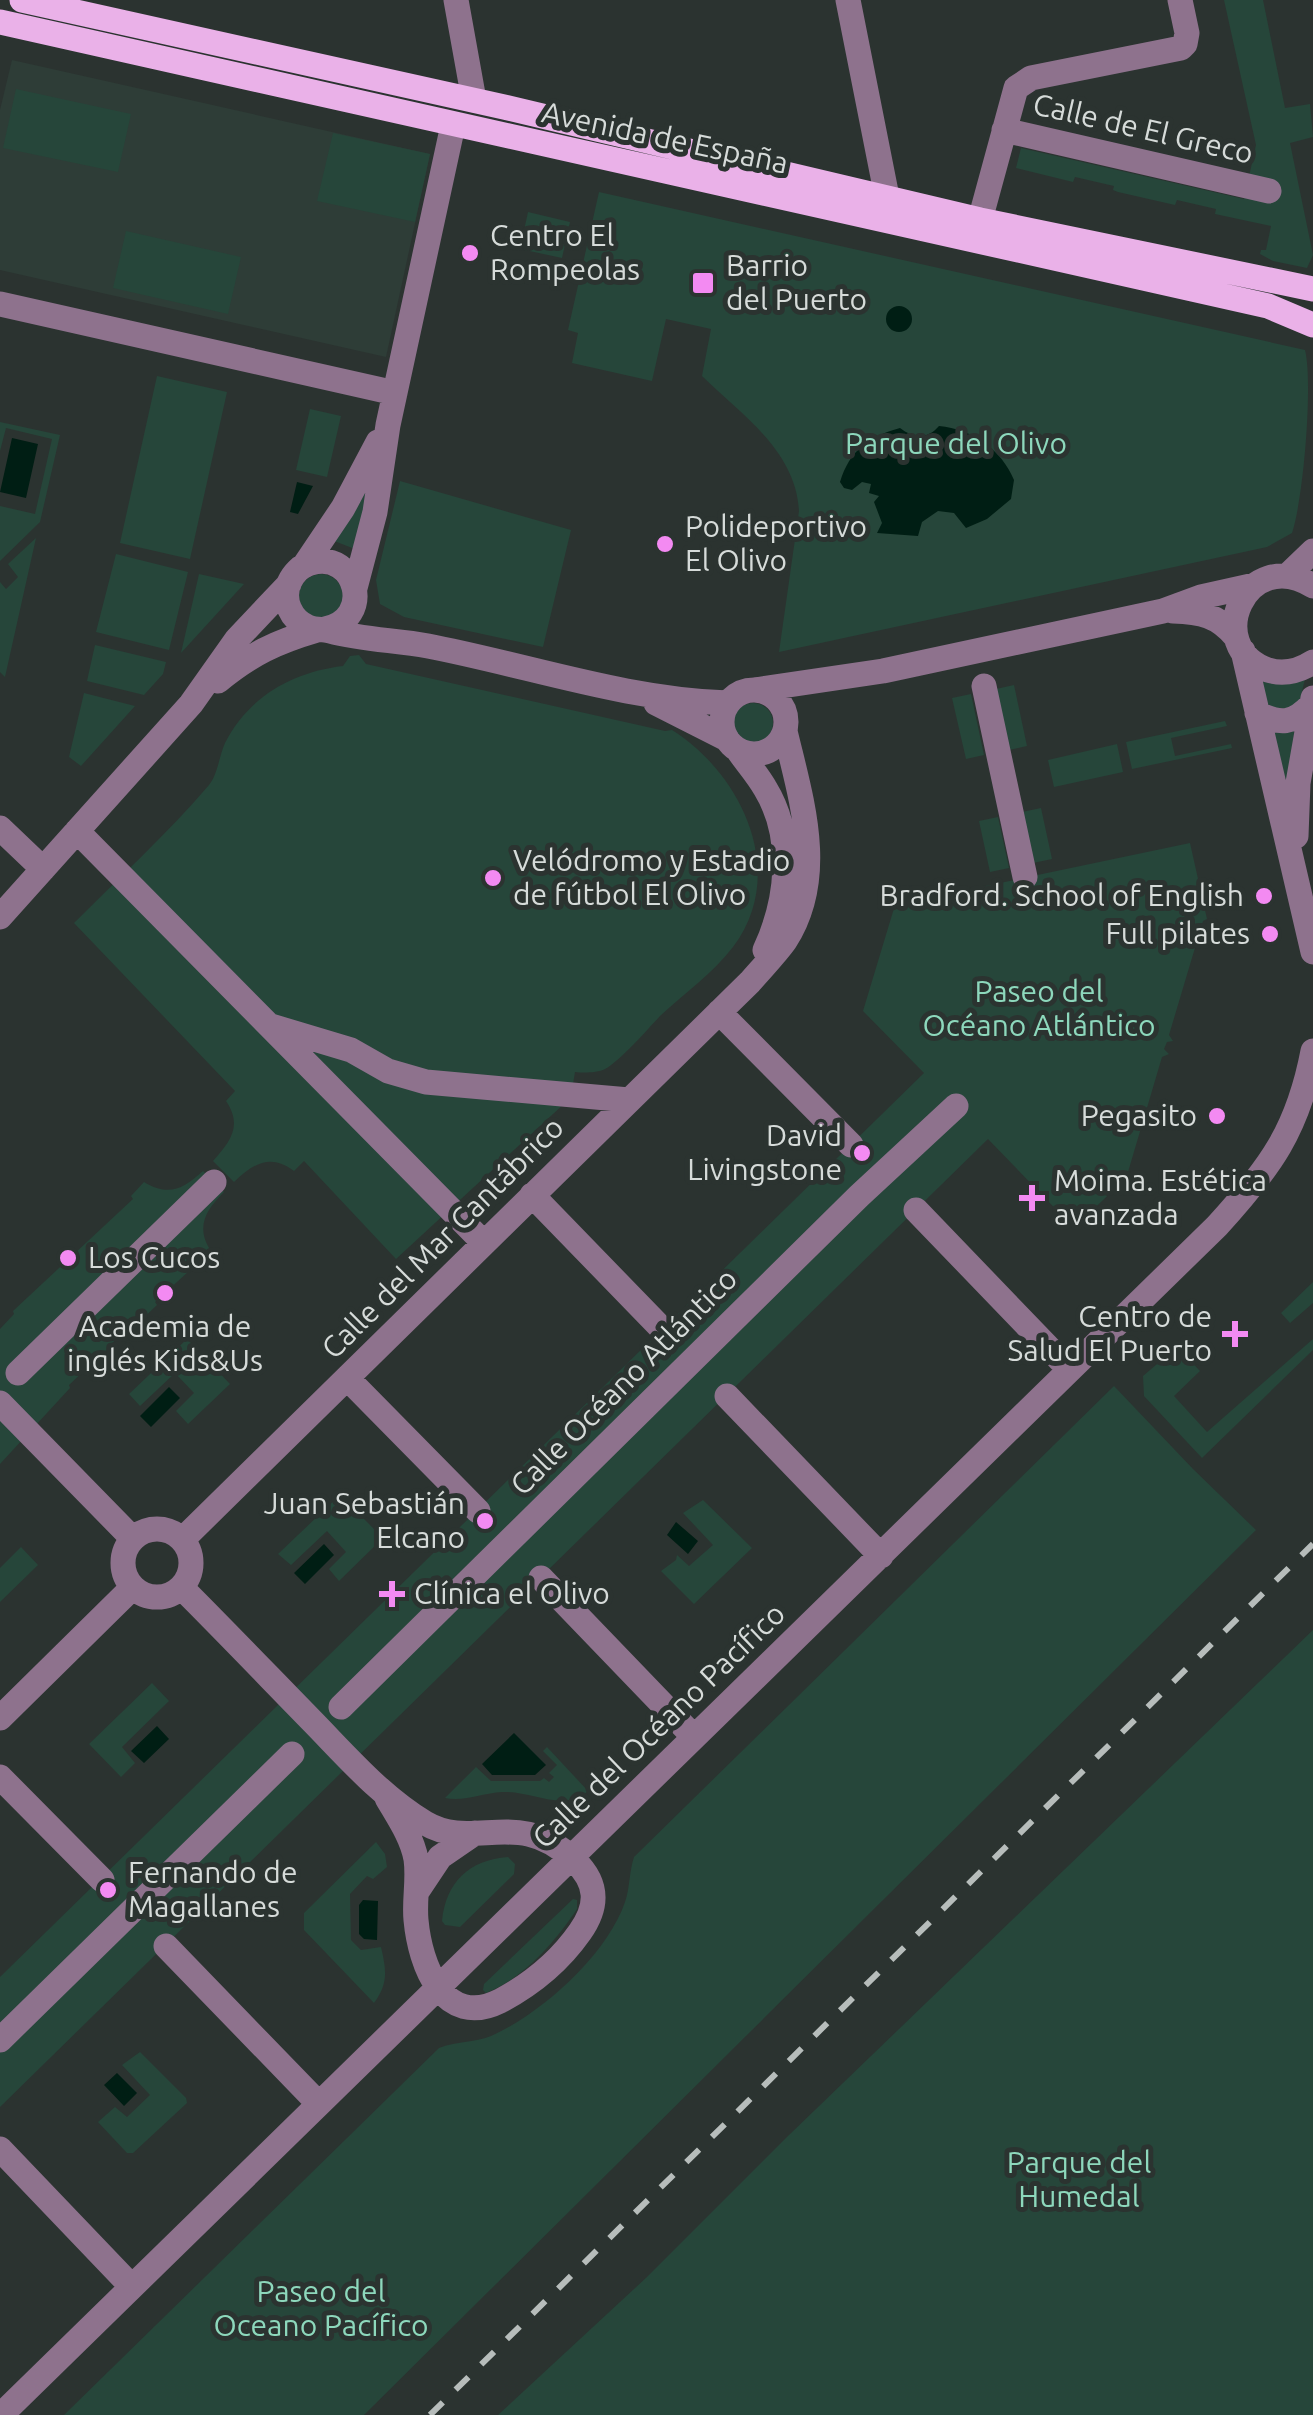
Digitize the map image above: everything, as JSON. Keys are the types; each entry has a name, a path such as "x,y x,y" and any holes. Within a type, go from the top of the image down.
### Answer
{"main road":[{"name":"Avenida de España","path":"22,0 474,100 980,220 1313,289"},
{"name":"Avenida de España","path":"0,22 1268,306 1313,326"}],"street":[{"path":"456,0 474,100"},
{"path":"848,0 887,198"},
{"path":"980,220 1013,94 1024,81 1176,50 1185,44 1187,33 1180,0"},
{"path":"191,704 250,655 284,639 345,620 375,512 388,425 453,126"},
{"name":"Calle de El Greco","path":"1004,130 1269,191"},
{"path":"0,304 395,393"},
{"path":"0,917 191,704 237,640 296,575 343,508 388,425"},
{"path":"1287,576 1313,552"},
{"path":"424,646 382,630 355,594 351,578 335,564 314,562 296,575 286,594 298,621 321,630 424,646 614,687 728,703 745,692 883,671 1163,611 1265,579 1287,576 1313,586"},
{"path":"1255,585 1237,610 1240,644 1313,952"},
{"path":"1163,611 1201,612 1222,620 1261,667 1278,672 1313,662"},
{"path":"614,687 756,754 774,747 785,725 815,696 883,671"},
{"path":"984,686 1025,877"},
{"path":"755,690 779,702 785,725"},
{"path":"1257,713 1273,722 1285,722 1299,718 1312,702"},
{"path":"1295,866 1298,783 1312,702"},
{"path":"728,703 722,721 732,744"},
{"name":"Calle del Mar Cantábrico","path":"182,1540 750,982 785,941 800,910 810,860 785,725"},
{"name":"Calle del Mar Cantábrico","path":"732,744 768,792 805,824"},
{"name":"Calle del Mar Cantábrico","path":"750,982 772,935 786,864 781,830 768,792"},
{"path":"0,828 42,870"},
{"path":"77,831 484,1242"},
{"path":"719,1012 850,1145"},
{"path":"269,1025 350,1050 388,1071 426,1082 629,1100"},
{"name":"Calle del Océano Pacífico","path":"1,2415 1217,1226 1265,1171 1290,1131 1313,1051"},
{"name":"Calle Océano Atlántico","path":"341,1706 956,1106"},
{"path":"18,1373 214,1182"},
{"path":"532,1196 662,1329"},
{"path":"916,1210 1069,1369"},
{"path":"346,1378 478,1511"},
{"path":"726,1396 881,1556"},
{"path":"0,1403 134,1539"},
{"path":"153,1530 174,1534 182,1540 188,1548 191,1568 181,1587 162,1597 133,1587 127,1579 124,1558 134,1539 153,1530"},
{"path":"542,1578 694,1737"},
{"path":"0,1718 133,1587"},
{"path":"181,1587 387,1798 438,1830 533,1834 571,1857 592,1882 594,1903 582,1928 552,1964 520,1989 478,2009 454,2004 438,1988 418,1937 414,1852 387,1798"},
{"path":"0,2040 292,1754"},
{"path":"0,1777 102,1880"},
{"path":"418,1890 440,1857 475,1833"},
{"path":"166,1946 319,2104"},
{"path":"0,2149 132,2286"}],"shaded area":[{"path":"12,60 430,154 386,357 0,270 0,110"},
{"path":"899,306 908,310 912,319 908,328 899,332 890,328 886,319 890,310"},
{"path":"939,426 974,436 1002,459 1014,480 1011,499 987,519 966,528 954,513 938,511 922,522 918,536 877,533 882,523 874,502 879,496 869,493 871,484 862,482 852,490 840,482 849,461 862,446 889,432 900,428 921,436"},
{"path":"12,438 38,444 26,498 0,492"},
{"path":"297,482 313,486 298,514 290,512"},
{"path":"169,1387 180,1398 151,1427 140,1416"},
{"path":"676,1522 698,1541 688,1554 667,1535"},
{"path":"324,1544 334,1555 305,1584 294,1573"},
{"path":"157,1726 169,1739 144,1763 131,1751"},
{"path":"514,1733 546,1765 535,1775 492,1775 482,1764"},
{"path":"363,1900 378,1901 377,1940 364,1939 359,1934 359,1905"},
{"path":"117,2073 137,2093 124,2106 104,2085"}],"green space":[{"path":"1224,0 1263,0 1285,108 1310,104 1313,137 1290,143 1313,255 1307,268 1260,254 1266,250 1271,226 1215,214 1216,209 1177,200 1175,205 1118,192 1113,190 1114,186 1075,177 1073,182 1016,168 1021,148 1244,199 1256,145"},
{"path":"16,89 131,114 118,172 3,148"},
{"path":"333,133 430,154 415,222 317,201"},
{"name":"Parque del Olivo","path":"599,192 1305,350 1306,440 1292,533 1267,547 779,652 799,511 796,490 778,452 702,376 711,329 666,319 652,381 572,363 578,333 568,330"},
{"path":"528,212 570,222 562,258 520,249"},
{"path":"126,231 241,257 228,314 113,288"},
{"path":"157,376 227,392 190,559 120,543"},
{"path":"310,409 341,416 327,477 296,470"},
{"path":"0,422 60,435 40,522 0,561 0,506 35,514 52,439 6,428 0,451"},
{"path":"370,472 360,551 329,539"},
{"path":"400,481 571,530 543,647 404,617 380,604 376,580"},
{"path":"36,538 5,677 0,672 0,582 6,589 18,577 8,564"},
{"path":"116,554 188,572 169,650 96,632"},
{"path":"199,574 244,584 181,653"},
{"path":"321,574 337,580 343,596 337,612 321,618 305,612 299,596 305,580"},
{"path":"95,645 166,662 163,674 144,695 87,681"},
{"name":"Velódromo y Estadio de fútbol El Olivo","path":"359,655 366,664 672,730 719,772 737,798 750,827 757,857 757,888 749,918 725,957 611,1065 598,1071 575,1072 570,1102 396,1259 304,1161 294,1171 277,1163 262,1163 234,1182 213,1161 232,1133 234,1118 226,1101 235,1091 74,923 209,785 225,743 247,712 274,689 307,674 343,666 350,656"},
{"path":"1259,679 1305,679 1299,704 1292,712 1264,705"},
{"path":"1014,685 1027,746 1009,750 996,689"},
{"path":"84,693 135,706 81,766 69,757"},
{"path":"971,694 984,755 966,759 952,698"},
{"path":"753,703 767,709 773,723 767,737 753,743 739,737 733,723 739,709"},
{"path":"1225,721 1227,726 1171,738 1175,756 1231,744 1232,748 1132,769 1126,742"},
{"path":"1295,726 1287,784 1270,731"},
{"path":"1117,744 1123,772 1054,787 1048,760"},
{"path":"1041,808 1052,859 1033,863 1022,812"},
{"path":"998,817 1009,868 990,872 979,821"},
{"name":"Paseo del Océano Atlántico","path":"1190,843 1207,919 1203,921 1169,1035 1173,1041 1167,1042 1164,1049 1169,1054 1162,1057 1130,1174 1074,1228 988,1139 0,2107 0,1977 924,1073 863,1011 895,905"},
{"path":"203,1171 224,1192 212,1205 203,1227 211,1251 69,1385 0,1464 0,1329 13,1311 133,1199 131,1196 144,1182 161,1189 175,1189"},
{"path":"1313,1282 1313,1303 1290,1323 1281,1313"},
{"path":"187,1339 230,1384 188,1424 176,1411 194,1393 175,1373 140,1406 129,1394"},
{"path":"1313,1339 1313,1350 1202,1458 1144,1396 1143,1376 1177,1347 1200,1371 1174,1396 1207,1432"},
{"name":"Paseo del Oceano Pacífico","path":"1114,1386 1256,1530 364,2415 64,2415 439,2048 485,2038 510,2026 570,1981 616,1922 627,1897 634,1857"},
{"path":"340,1495 383,1538 339,1581 329,1569 346,1552 327,1531 291,1565 278,1554"},
{"path":"703,1500 752,1548 694,1604 661,1571 677,1555 689,1566 713,1545 683,1513"},
{"path":"21,1547 38,1565 0,1602 0,1568"},
{"name":"Parque del Humedal","path":"1313,1630 1313,2415 498,2415 647,2277"},
{"path":"152,1683 169,1701 122,1747 135,1763 121,1777 89,1744"},
{"path":"547,1747 588,1791 569,1800 513,1792 445,1798 476,1767 491,1781 544,1778 549,1782 554,1777 549,1773 557,1765 543,1751"},
{"path":"376,1842 385,1854 387,1867 373,1879 367,1876 350,1894 351,1940 361,1950 381,1947 383,1955 384,1982 374,2003 304,1930 304,1913"},
{"path":"508,1857 515,1864 514,1874 460,1927 445,1925 444,1907 462,1875 482,1863"},
{"path":"573,1899 577,1900 577,1909 549,1946 526,1969 486,1993 484,1984"},
{"path":"140,2052 187,2103 133,2153 127,2153 98,2122 115,2107 127,2117 150,2095 122,2065"}],"railway":[{"path":"430,2415 1313,1544"}],"place":[{"name":"Centro El Rompeolas","path":"470,253"},
{"name":"Barrio del Puerto","path":"703,283"},
{"name":"Polideportivo El Olivo","path":"665,544"},
{"name":"Velódromo y Estadio de fútbol El Olivo","path":"493,878"},
{"name":"Bradford. School of English","path":"1264,896"},
{"name":"Full pilates","path":"1270,934"},
{"name":"Pegasito","path":"1217,1116"},
{"name":"David Livingstone","path":"862,1153"},
{"name":"Moima. Estética avanzada","path":"1032,1198"},
{"name":"Los Cucos","path":"68,1258"},
{"name":"Academia de inglés Kids&Us","path":"165,1293"},
{"name":"Centro de Salud El Puerto","path":"1235,1334"},
{"name":"Juan Sebastián Elcano","path":"485,1521"},
{"name":"Clínica el Olivo","path":"392,1594"},
{"name":"Fernando de Magallanes","path":"108,1890"}]}
